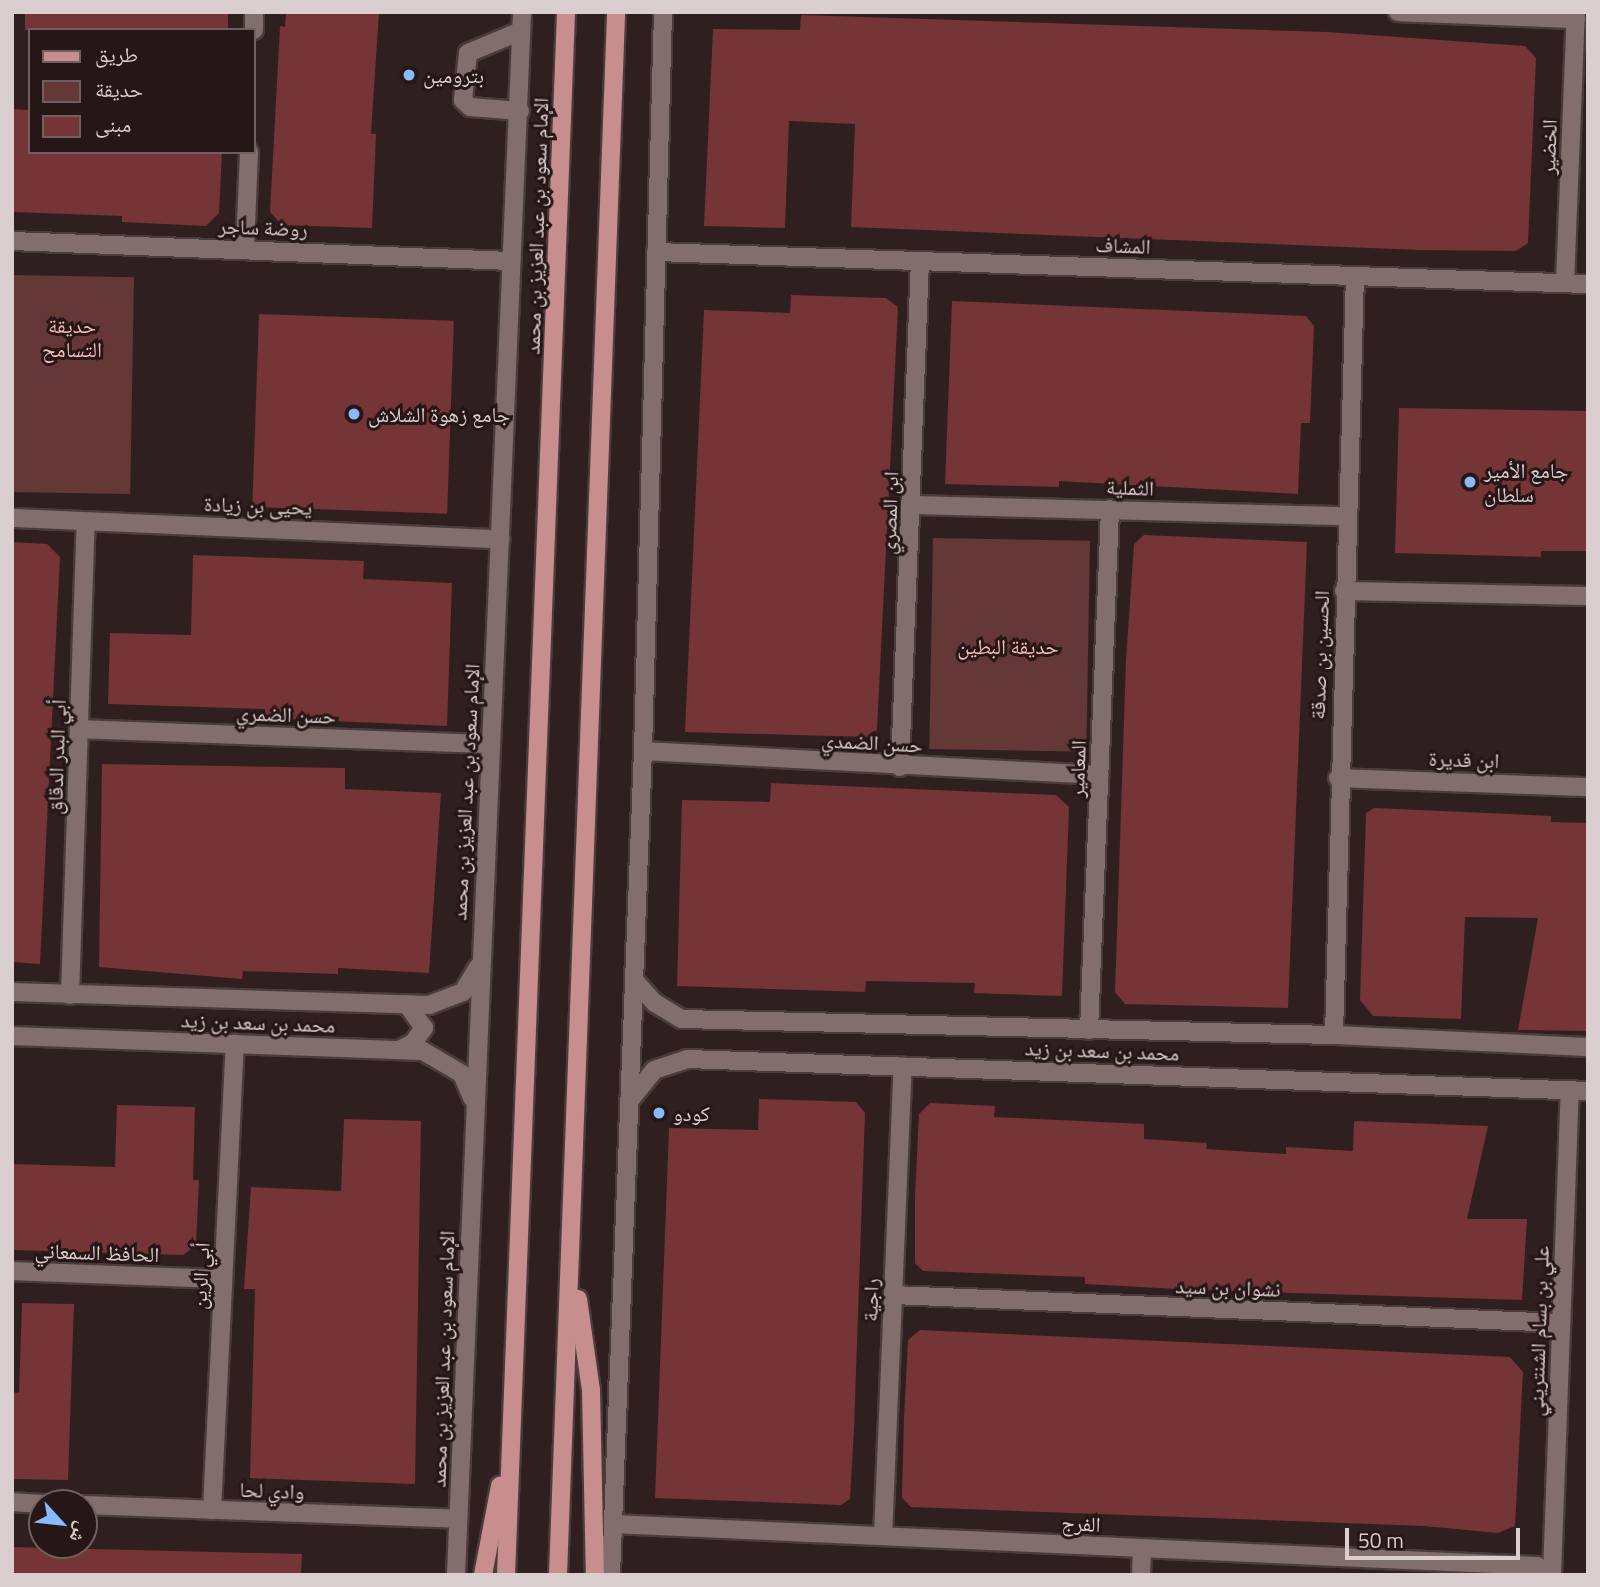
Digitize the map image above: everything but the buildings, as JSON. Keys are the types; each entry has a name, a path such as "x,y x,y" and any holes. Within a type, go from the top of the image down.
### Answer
{"main road":[{"name":"الإمام سعود بن عبد العزيز بن محمد","path":"506,1575 544,687 566,12"},
{"path":"558,1575 572,1256 616,12"},
{"path":"572,1256 591,1390 595,1575"},
{"path":"483,1575 511,1428"}],"street":[{"name":"الإمام سعود بن عبد العزيز بن محمد","path":"456,1575 479,964 520,111 521,12"},
{"path":"611,1575 643,751 663,12"},
{"path":"1398,12 1576,16"},
{"name":"الخضير","path":"1565,283 1576,16"},
{"path":"520,111 470,107 463,100 468,53 522,31"},
{"path":"245,248 249,154"},
{"name":"روضة ساجر","path":"12,241 245,248 511,261"},
{"name":"المشاف","path":"656,252 1588,284"},
{"name":"ابن المصري","path":"900,767 920,261"},
{"name":"الحسين بن صدقة","path":"1334,1035 1338,778 1355,276"},
{"name":"الثملية","path":"912,505 1346,516"},
{"name":"المعامير","path":"1089,1030 1110,509"},
{"name":"يحيى بن زيادة","path":"12,519 501,539"},
{"name":"أبي البدر الدقاق","path":"70,995 86,522"},
{"path":"1344,591 1588,596"},
{"name":"حسن الضمري","path":"79,729 490,744"},
{"name":"حسن الضمدي","path":"643,751 900,767 1099,775"},
{"name":"ابن قديرة","path":"1338,778 1588,787"},
{"name":"محمد بن سعد بن زيد","path":"12,992 429,1005 463,992 479,964"},
{"name":"محمد بن سعد بن زيد","path":"634,980 655,1003 682,1019 1334,1035 1588,1047"},
{"path":"399,1050 413,1043 424,1028 407,1005"},
{"name":"محمد بن سعد بن زيد","path":"12,1036 423,1051 445,1060 462,1074 475,1105"},
{"name":"أبي الرين","path":"212,1510 235,1044"},
{"name":"محمد بن سعد بن زيد","path":"630,1100 654,1070 687,1059 1579,1090"},
{"name":"راجية","path":"883,1536 902,1066"},
{"name":"علي بن بسام الشنتريني","path":"1552,1575 1561,1323 1579,1090"},
{"name":"الحافظ السمعاني","path":"12,1271 223,1279"},
{"name":"نشوان بن سيد","path":"893,1296 1561,1323"},
{"name":"وادي لحا","path":"98,1506 458,1519"},
{"name":"الفرج","path":"613,1524 1537,1566 1543,1575"},
{"path":"1141,1575 1142,1549"}],"green space":[{"name":"حديقة التسامح","path":"12,275 134,277 130,494 12,492"},
{"name":"حديقة البطين","path":"933,538 1090,541 1086,752 929,749"}],"place":[{"name":"بترومين","path":"409,75"},
{"name":"جامع زهوة الشلاش","path":"354,414"},
{"name":"جامع الأمير سلطان","path":"1470,482"},
{"name":"كودو","path":"659,1113"}]}
